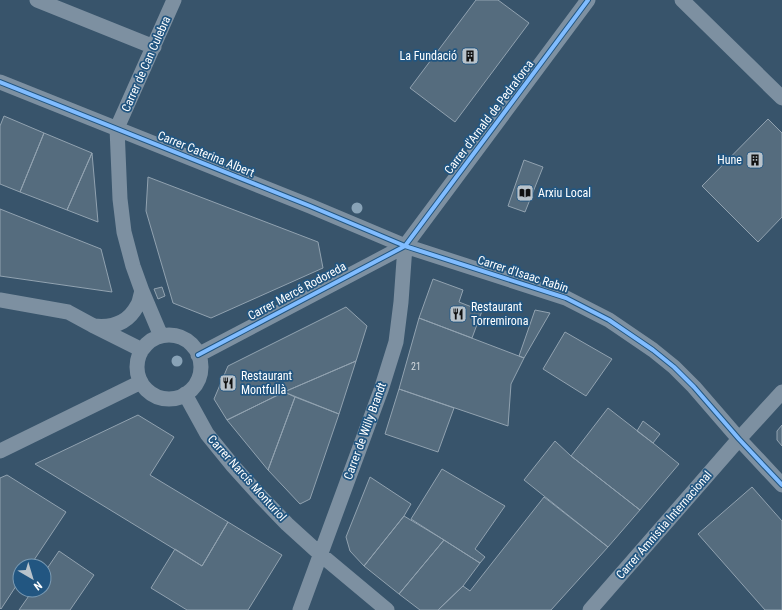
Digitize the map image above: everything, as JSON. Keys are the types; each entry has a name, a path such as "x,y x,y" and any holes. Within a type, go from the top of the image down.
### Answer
{"street":[{"path":"37,0 154,47"},
{"name":"Carrer de Can Culebra","path":"117,128 174,0"},
{"name":"Carrer d'Arnald de Pedraforca","path":"405,246 588,0"},
{"path":"682,0 782,98"},
{"name":"Carrer Caterina Albert","path":"0,82 117,128 405,246"},
{"path":"117,128 120,198 124,232 133,266 161,336"},
{"name":"Carrer Mercé Rodoreda","path":"198,355 405,246"},
{"name":"Carrer d'Isaac Rabin","path":"405,246 566,298 609,320 653,350 674,367 782,486"},
{"name":"Carrer de Willy Brandt","path":"300,610 381,390 396,342 401,302 405,246"},
{"path":"92,325 111,326 120,323 130,316 137,306 142,291"},
{"path":"0,300 68,312 142,350"},
{"path":"161,336 180,337 191,344 198,355 200,362 199,377 196,384 185,394 175,398 156,396 147,390 141,382 137,369 137,363 142,350 150,341 161,336"},
{"path":"0,451 141,382"},
{"name":"Carrer Amnistia Internacional","path":"590,610 739,439 782,392"},
{"name":"Carrer Narcís Monturiol","path":"185,394 207,434 232,466 287,524 320,554 387,610"}],"building":[{"name":"La Fundació","path":"476,0 498,0 529,23 455,122 410,88"},
{"path":"4,116 44,133 20,192 0,184 0,126"},
{"name":"Hune","path":"768,119 782,133 782,217 758,242 702,186"},
{"path":"44,133 92,153 67,210 20,192"},
{"path":"92,153 98,222 67,210"},
{"path":"524,160 543,167 525,212 508,206"},
{"path":"148,177 318,242 323,268 211,318 173,303 146,211"},
{"path":"0,209 101,249 112,292 0,276"},
{"path":"433,279 463,290 459,302 482,311 472,338 419,318"},
{"path":"162,287 165,296 158,299 154,289"},
{"path":"346,307 367,326 356,361 284,392 227,420 214,399 228,366"},
{"path":"535,310 550,313 524,358 519,356"},
{"path":"419,318 524,358 511,384 508,426 399,389"},
{"path":"565,332 612,359 586,396 543,369"},
{"path":"356,361 339,414 284,392"},
{"path":"399,389 454,408 438,452 385,434"},
{"path":"284,392 295,397 268,470 227,420"},
{"path":"295,397 339,414 310,499 300,504 268,470"},
{"path":"608,408 679,464 640,510 571,456"},
{"path":"138,415 174,437 150,475 228,522 202,566 35,464"},
{"path":"643,421 660,434 653,443 637,431"},
{"path":"782,425 782,446 777,440 777,431"},
{"path":"555,441 571,456 640,510 608,547 524,480"},
{"path":"442,469 505,506 475,549 485,557 480,563 411,519"},
{"path":"7,475 66,512 35,558 12,558 12,592 1,609 0,608 0,478"},
{"path":"370,477 411,504 404,516 364,566 350,551 346,537"},
{"path":"752,487 782,521 782,610 765,610 698,534"},
{"path":"544,497 608,547 551,610 438,610 463,586 470,591"},
{"path":"404,516 444,540 399,594 364,566"},
{"path":"228,522 282,555 248,610 187,610 151,588 175,549 202,566"},
{"path":"444,540 480,563 463,586 438,610 420,610 399,594"},
{"path":"59,551 94,575 70,610 19,610 27,598 52,598 52,561"}],"cycle path":[{"path":"198,355 405,246 588,0"},
{"path":"0,82 310,206 405,246 566,298 609,320 653,350 674,367 694,387 739,439 782,485"}],"place":[{"name":"La Fundació","path":"470,56"},
{"name":"Hune","path":"755,160"},
{"name":"Arxiu Local","path":"525,193"},
{"name":"Restaurant Torremirona","path":"458,314"},
{"name":"Restaurant Montfullà","path":"228,383"}]}
